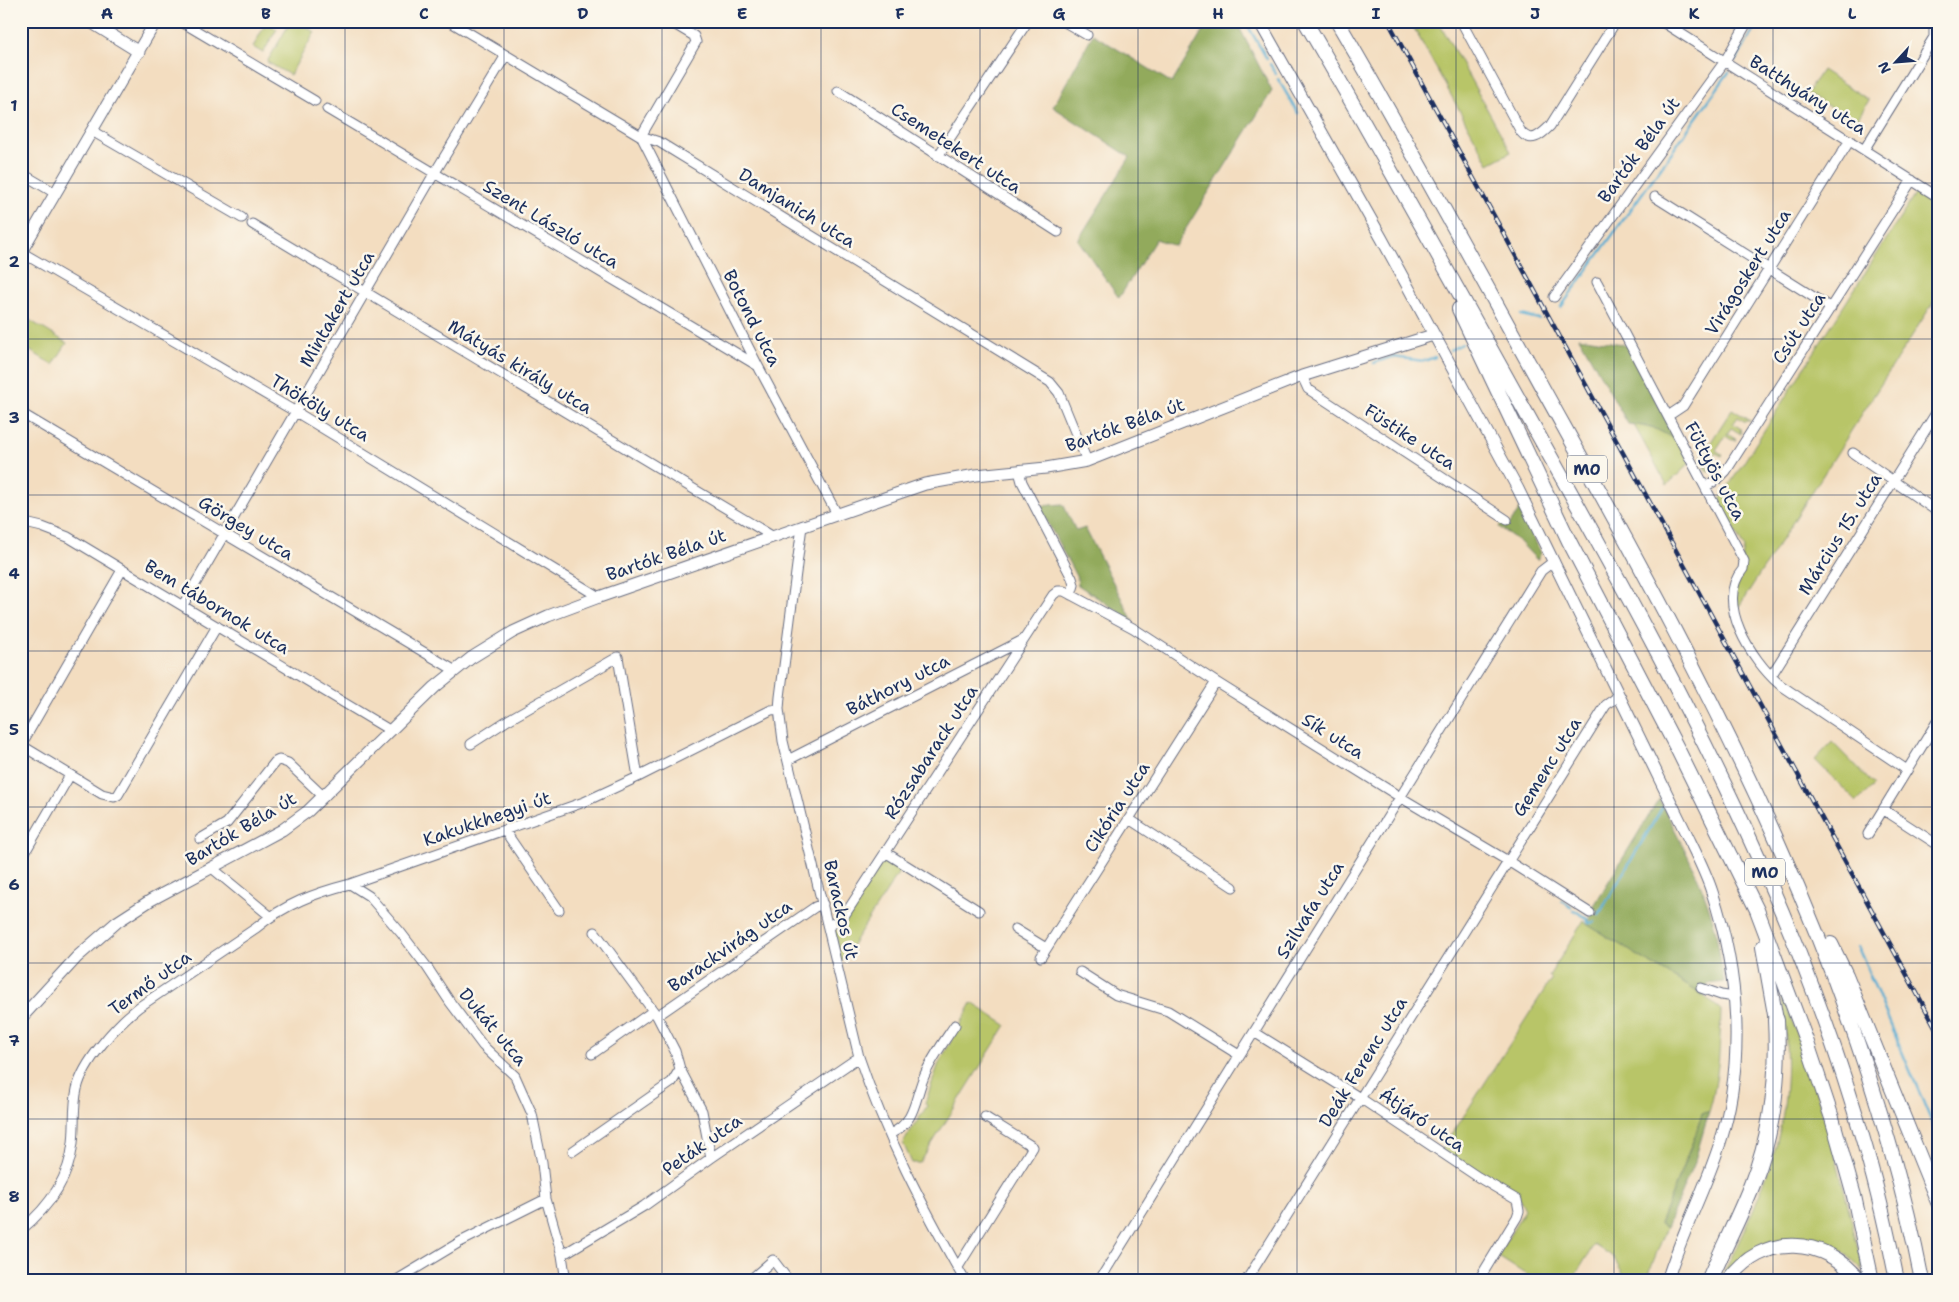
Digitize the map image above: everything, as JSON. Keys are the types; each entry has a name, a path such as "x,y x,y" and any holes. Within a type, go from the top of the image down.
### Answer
{"highway":[{"name":"M0","path":"1305,21 1576,501 1650,638 1772,886 1814,990 1845,1080 1870,1163 1897,1281"},
{"name":"M0","path":"1337,21 1612,514 1712,706 1775,834 1829,962 1864,1058 1894,1157 1922,1281"},
{"path":"1436,251 1456,304 1531,462 1736,866 1756,910 1806,1040 1832,1118 1854,1196 1872,1281"},
{"path":"1709,1281 1753,1182 1766,1142 1778,1050 1776,1020 1763,946 1736,866"},
{"path":"1801,893 1824,931 1846,974 1938,1202"},
{"path":"1728,1281 1744,1264 1756,1256 1783,1246 1818,1249 1839,1259 1860,1281"}],"street":[{"path":"89,21 140,52"},
{"path":"21,252 54,193 140,52 156,21"},
{"path":"180,21 315,101"},
{"name":"Damjanich utca","path":"449,21 642,136 658,142 1050,382 1059,392 1087,461"},
{"path":"642,136 696,42 694,36 669,21"},
{"path":"938,156 1028,21"},
{"path":"1063,21 1087,36"},
{"path":"1259,21 1496,447 1554,561 1706,876 1724,934 1735,997 1737,1018 1735,1064 1724,1125 1714,1160 1675,1256 1667,1281"},
{"path":"1461,21 1521,132 1526,137 1533,138 1542,135 1550,126 1616,21"},
{"name":"Batthyány utca","path":"1661,21 1938,196"},
{"name":"Bartók Béla út","path":"1554,297 1726,61 1748,21"},
{"path":"1864,150 1934,37 1934,28 1928,21"},
{"name":"Mintakert utca","path":"183,605 434,174 506,56"},
{"name":"Csemetekert utca","path":"838,92 1058,232"},
{"name":"Szent László utca","path":"328,109 758,366"},
{"path":"92,131 242,218"},
{"name":"Botond utca","path":"642,136 758,366 836,514"},
{"name":"Virágoskert utca","path":"1668,416 1683,406 1850,140"},
{"path":"21,173 54,193"},
{"name":"Csút utca","path":"1706,487 1726,471 1912,180"},
{"path":"1655,197 1831,308"},
{"name":"Mátyás király utca","path":"252,224 772,536"},
{"name":"Thököly utca","path":"21,252 296,412 599,597"},
{"name":"Füttyös utca","path":"1597,282 1744,561 1744,570 1739,575 1732,594 1735,616 1752,649 1770,676 1779,684 1907,770"},
{"name":"Bartók Béla út","path":"21,1018 77,957 117,922 152,900 297,820 324,797 435,686 454,670 513,632 548,616 599,597 926,484 976,475 1064,466 1087,461 1302,376 1433,335"},
{"name":"Füstike utca","path":"1302,376 1308,389 1507,520"},
{"name":"Március 15. utca","path":"1770,676 1938,410"},
{"name":"Görgey utca","path":"21,413 454,670"},
{"path":"1853,454 1938,512"},
{"path":"1019,471 1022,482 1072,578 1074,584 1071,595"},
{"name":"Bem tábornok utca","path":"21,522 62,535 183,605 391,731"},
{"name":"Barackos út","path":"802,526 779,709 788,760 859,1057 890,1134 922,1203 966,1281"},
{"name":"Szilvafa utca","path":"1099,1281 1541,571 1554,561"},
{"path":"122,570 21,745 102,794 114,797 122,792 217,626"},
{"name":"Sík utca","path":"1058,591 1064,591 1132,628 1400,797 1508,861 1590,913"},
{"name":"Rózsabarack utca","path":"828,927 844,916 1024,639 1053,595 1058,591"},
{"name":"Báthory utca","path":"788,760 1024,639"},
{"path":"471,744 508,720 618,657 638,777"},
{"name":"Cikória utca","path":"1040,957 1216,682"},
{"name":"Gemenc utca","path":"1508,861 1606,705 1619,696"},
{"name":"Kakukkhegyi út","path":"270,916 300,899 350,884 584,802 771,710 779,709"},
{"path":"1868,834 1938,720"},
{"path":"200,839 227,823 275,762 279,760 288,763 324,797"},
{"path":"21,859 70,774"},
{"path":"1884,810 1938,845"},
{"path":"1129,819 1233,886"},
{"path":"505,830 559,910"},
{"path":"885,852 979,910"},
{"name":"Deák Ferenc utca","path":"1246,1281 1508,861"},
{"path":"212,868 270,916"},
{"name":"Dukát utca","path":"350,884 369,896 402,934 483,1046 514,1076 532,1114 542,1163 546,1199 562,1255 566,1281"},
{"name":"Barackvirág utca","path":"592,1054 815,907 823,904"},
{"name":"Termő utca","path":"21,1230 42,1211 56,1192 65,1175 70,1162 73,1144 76,1090 91,1061 112,1032 139,1007 256,928 270,916"},
{"path":"1014,929 1046,948"},
{"path":"595,932 655,1014 675,1051 680,1069 702,1111 711,1158"},
{"path":"1080,972 1116,995 1168,1011 1239,1055"},
{"path":"1701,988 1735,997"},
{"path":"890,1134 908,1122 925,1073 955,1025"},
{"name":"Átjáró utca","path":"1254,1032 1360,1098 1478,1177 1512,1195 1519,1205 1517,1217 1478,1281"},
{"name":"Peták utca","path":"562,1255 644,1206 859,1057"},
{"path":"573,1151 672,1082 680,1069"},
{"path":"958,1267 1033,1147 985,1117"},
{"path":"395,1281 460,1242 546,1199"},
{"path":"749,1281 773,1260 790,1281"}],"green space":[{"path":"291,21 296,21 315,32 290,75 267,62"},
{"path":"1209,21 1236,21 1272,91 1175,246 1156,239 1119,298 1078,240 1130,157 1053,107 1093,34 1172,83"},
{"path":"1410,21 1438,21 1511,152 1489,164"},
{"path":"266,23 277,29 263,53 253,47"},
{"path":"1822,70 1869,100 1855,123 1807,93"},
{"path":"1916,193 1938,207 1938,295 1738,608 1735,597 1744,548 1719,501"},
{"path":"21,315 67,343 53,365 21,345"},
{"path":"1579,337 1628,345 1677,440 1652,427 1628,424"},
{"path":"1732,409 1751,421 1744,421 1738,417 1733,424 1740,428 1741,434 1731,428 1727,434 1737,440 1732,440 1725,436 1716,450 1723,455 1715,453 1706,467 1712,471 1707,472 1700,459"},
{"path":"1634,425 1652,427 1677,440 1690,463 1667,485"},
{"path":"1063,504 1076,531 1085,528 1133,621 1078,585 1077,578 1039,506"},
{"path":"1520,509 1541,553 1537,560 1520,542 1499,527 1503,521 1509,525"},
{"path":"1832,742 1874,785 1857,802 1815,760"},
{"path":"1659,799 1699,881 1716,933 1724,982 1708,984 1704,996 1588,925 1593,907"},
{"path":"885,858 901,869 841,962 835,933"},
{"path":"1584,920 1588,925 1704,996 1721,1010 1717,1074 1709,1112 1702,1113 1695,1136 1660,1224 1667,1227 1647,1281 1628,1281 1613,1257 1594,1245 1572,1281 1536,1281 1497,1256 1525,1210 1517,1195 1442,1150 1552,978 1549,976"},
{"path":"1780,988 1826,1124 1863,1270 1843,1251 1818,1241 1795,1239 1734,1265 1720,1281 1763,1185 1781,1124 1786,1090 1786,1056"},
{"path":"972,1003 1006,1025 920,1163 912,1163 903,1143 927,1106 925,1103 939,1063"},
{"path":"1709,1112 1695,1160 1667,1227 1660,1224 1695,1136 1702,1113"}],"waterway":[{"path":"1245,21 1267,59"},
{"path":"1736,61 1759,21"},
{"path":"1270,64 1276,74"},
{"path":"1561,307 1729,72"},
{"path":"1278,79 1298,113"},
{"path":"1521,315 1539,319"},
{"path":"1450,350 1462,344"},
{"path":"1374,363 1392,357 1424,361 1435,357"},
{"path":"1599,914 1662,808"},
{"path":"1562,901 1571,907"},
{"path":"1574,910 1586,918 1589,923 1594,922"},
{"path":"1858,947 1938,1137"}],"railway":[{"path":"1388,21 1938,1032"}]}
